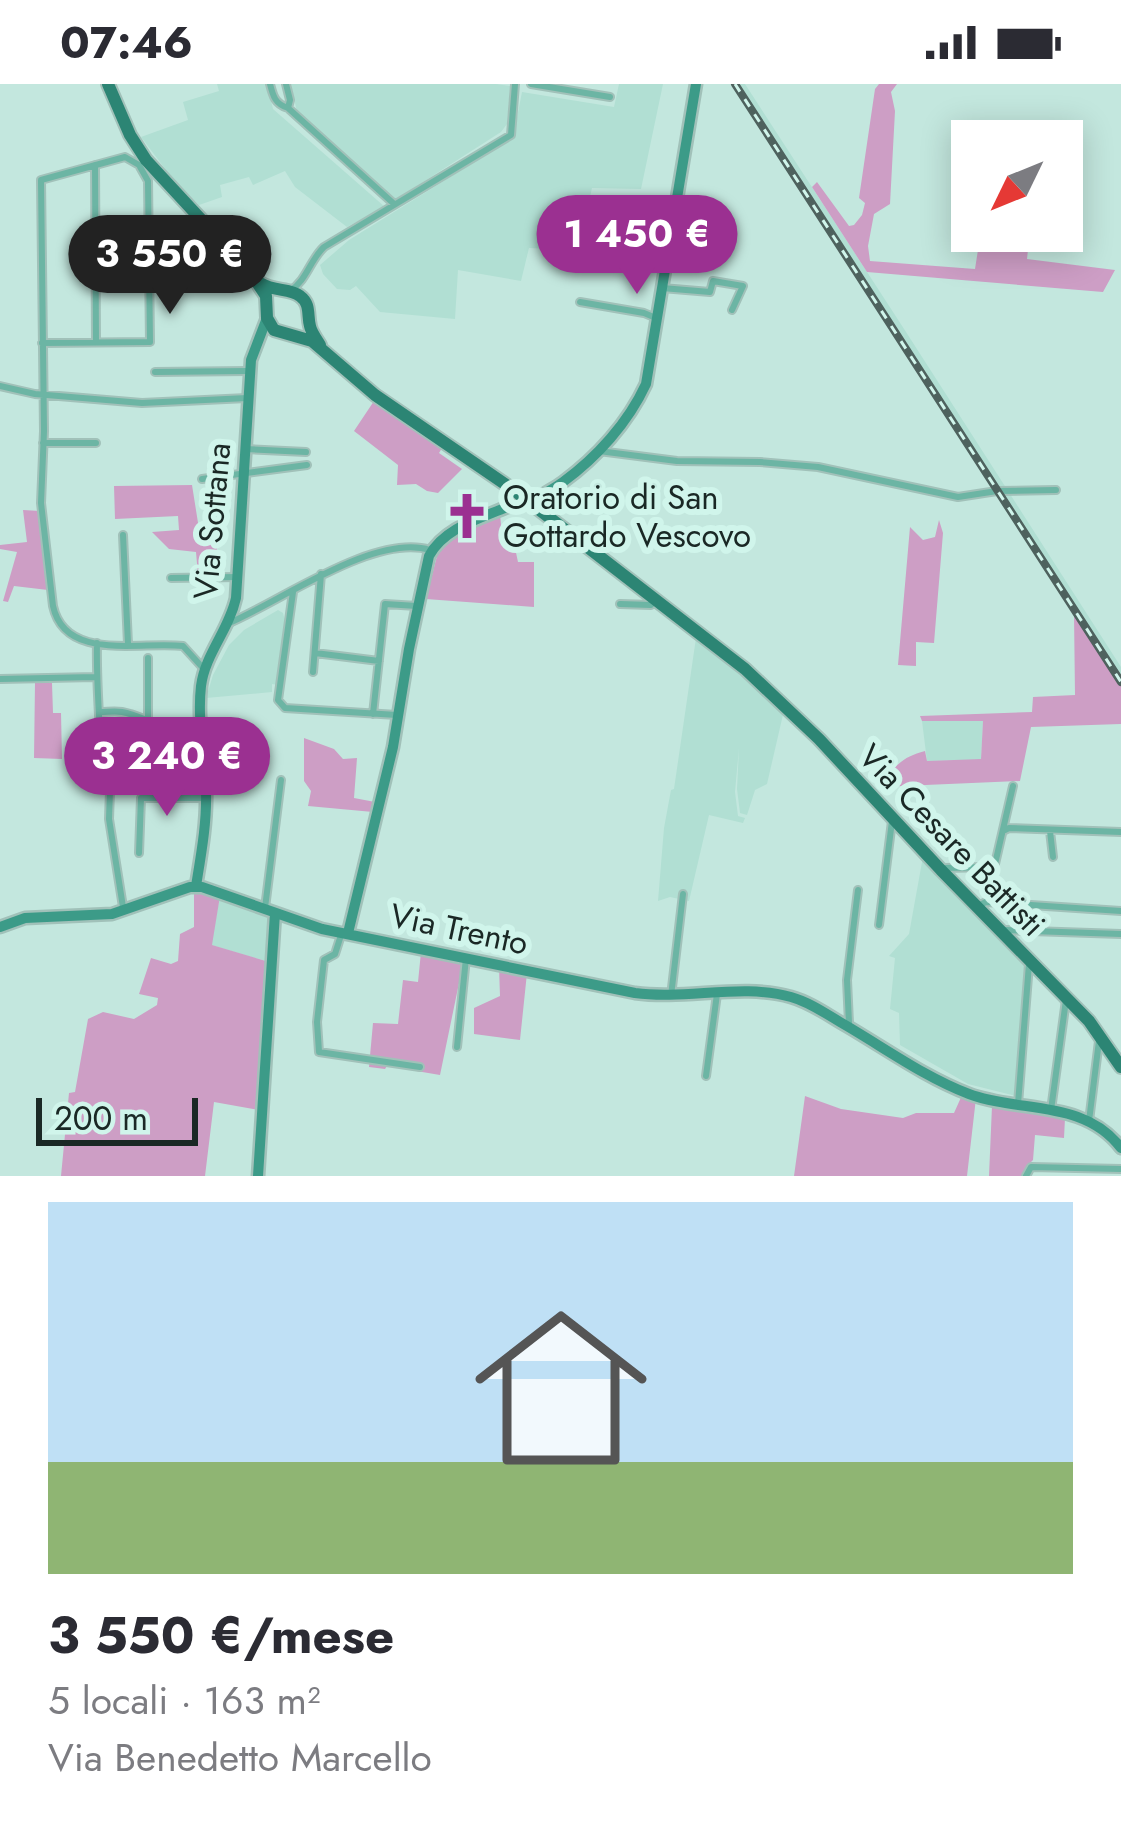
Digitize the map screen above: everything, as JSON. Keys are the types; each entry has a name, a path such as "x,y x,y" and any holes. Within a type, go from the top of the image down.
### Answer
{"main road":[{"path":"108,84 140,160 254,278 267,288 298,295 306,303 313,334 324,351"},
{"path":"254,278 266,297 274,330 305,337 324,351"},
{"path":"267,314 272,299 286,292"},
{"path":"286,334 303,328 308,320"},
{"name":"Via Cesare Battisti","path":"324,351 380,399 515,491 537,500 733,659 946,868 977,907 1101,1035 1120,1064"}],"street":[{"path":"270,84 281,106 393,203"},
{"path":"286,84 288,109"},
{"path":"286,292 298,286 320,250 511,135 515,84"},
{"path":"534,84 610,98"},
{"path":"537,500 596,453 626,420 646,384 696,84"},
{"path":"42,343 149,343 148,181 140,160 95,164 41,180 41,503 56,618 70,635 97,643 183,646 204,670"},
{"path":"95,164 96,342"},
{"path":"306,303 307,272"},
{"path":"662,288 710,292 713,280 743,286 732,310"},
{"path":"580,302 656,318"},
{"name":"Via Sottana","path":"196,886 206,798 200,706 204,670 229,623 236,598 250,370 267,314"},
{"path":"155,372 250,370 264,341 286,334"},
{"path":"0,386 43,395 142,403 248,398"},
{"path":"43,443 96,443"},
{"path":"245,449 306,452"},
{"path":"596,453 818,467 958,497 1056,490"},
{"path":"202,478 307,465"},
{"path":"420,1067 319,1052 317,1022 324,960 335,954 345,932 386,776 432,550 451,532 507,507"},
{"path":"123,535 128,644"},
{"path":"229,623 321,574 388,550 414,546 432,550"},
{"path":"314,672 321,574"},
{"path":"171,578 238,577"},
{"path":"293,592 278,700 285,708 398,715"},
{"path":"620,604 651,605 656,599"},
{"path":"373,715 385,604 417,606"},
{"path":"97,643 101,759 111,762 110,819 124,911"},
{"path":"315,653 379,661"},
{"path":"140,756 148,658"},
{"path":"0,680 95,677"},
{"path":"100,712 125,712 175,730 185,728"},
{"path":"257,1176 281,780"},
{"path":"946,868 994,866 1013,787"},
{"path":"140,853 141,798 206,798"},
{"path":"879,925 892,818"},
{"path":"1005,830 1121,832"},
{"path":"1050,830 1053,857"},
{"path":"1,925 25,918 124,911 196,886"},
{"name":"Via Trento","path":"196,886 312,927 635,993 775,993 801,1000 849,1026"},
{"path":"858,890 847,980 849,1026 958,1089 987,1100 1089,1121 1121,1148"},
{"path":"670,996 683,894"},
{"path":"977,907 986,902 1121,911"},
{"path":"1001,932 1121,934"},
{"path":"457,1047 466,958"},
{"path":"1018,1104 1029,961"},
{"path":"706,1076 717,994"},
{"path":"1051,1110 1066,998"},
{"path":"1089,1121 1101,1035"},
{"path":"1026,1176 1031,1167 1121,1169"}],"shaded area":[{"path":"217,84 267,84 273,109 385,207 347,227 295,187 285,171 253,185 249,177 220,185 222,197 199,205 141,137 188,120 183,102 219,91"},
{"path":"291,84 510,86 507,124 395,200 298,117"},
{"path":"619,84 663,84 641,189 592,188 578,250 529,248 521,281 458,270 455,319 380,312 356,286 337,289 323,274 320,265 349,240 505,143 514,133 522,92 614,107"},
{"path":"732,84 745,84 906,332 1121,667 1121,686"},
{"path":"879,84 897,84 891,92 895,111 890,204 874,214 870,261 975,269 978,252 1028,252 1027,259 1115,270 1103,292 867,272 812,187 817,182 849,226 862,215 865,203 859,198"},
{"path":"374,401 442,448 439,453 462,469 438,493 416,484 397,485 398,465 354,431"},
{"path":"192,485 199,529 219,526 214,578 198,575 196,552 169,549 152,532 179,530 178,516 115,519 114,486"},
{"path":"23,510 40,511 48,590 14,586 8,602 3,601 17,552 0,549 0,545 27,542"},
{"path":"500,514 502,535 512,534 518,562 534,562 534,607 426,599 440,544"},
{"path":"939,520 943,533 934,643 916,642 916,666 898,665 910,527 923,540 935,537"},
{"path":"278,610 285,621 278,685 272,684 272,692 206,698 229,645"},
{"path":"1074,614 1121,686 1121,724 1031,727 1020,781 879,787 898,764 925,751 927,761 981,759 983,721 922,721 920,716 1032,712 1033,697 1075,695"},
{"path":"696,638 785,706 767,784 755,790 747,815 740,813 737,789 739,748 735,792 738,816 745,818 743,823 709,815 689,901 670,897 658,901 664,828"},
{"path":"35,683 52,683 53,713 61,713 62,759 34,758"},
{"path":"922,721 983,721 981,760 927,761"},
{"path":"304,738 334,749 343,759 357,758 354,798 375,802 373,812 308,806 311,791 304,781"},
{"path":"924,851 999,930 1026,968 1016,1096 968,1084 900,1045 899,1013 890,1009 895,958 889,956 909,934"},
{"path":"194,892 220,896 212,945 269,962 259,1110 214,1102 205,1176 61,1176 69,1093 75,1092 88,1019 103,1012 134,1019 157,1005 158,998 139,994 151,958 171,964 178,961 180,934 194,927"},
{"path":"220,896 272,914 269,962 211,945"},
{"path":"421,952 464,959 440,1075 369,1067 373,1023 398,1024 403,980 418,982"},
{"path":"499,967 527,973 520,1040 474,1034 474,1008 500,996"},
{"path":"963,1093 976,1098 967,1176 794,1176 805,1096 841,1109 903,1118 916,1113 954,1113"},
{"path":"992,1106 1065,1118 1064,1138 1035,1135 1033,1160 1024,1176 989,1176"}],"railway":[{"path":"735,84 1121,682"}],"place":[{"name":"Oratorio di San Gottardo Vescovo","path":"467,516"}]}
